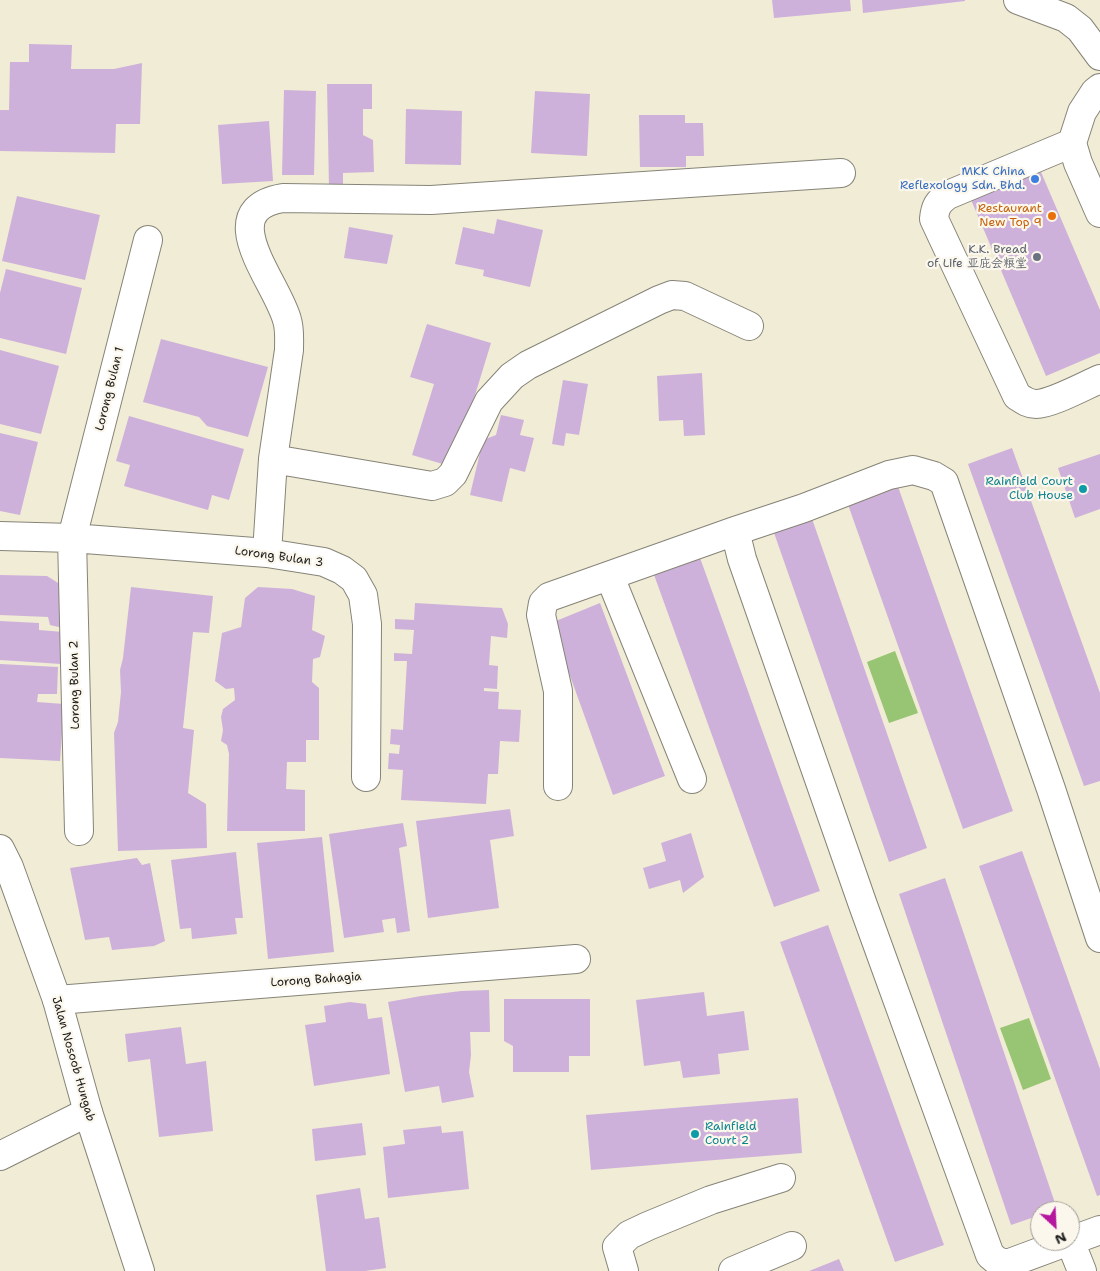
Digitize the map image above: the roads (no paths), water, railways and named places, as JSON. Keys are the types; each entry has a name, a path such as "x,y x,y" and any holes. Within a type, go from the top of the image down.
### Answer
{"street":[{"path":"1018,0 1066,18 1080,29 1100,56"},
{"path":"1100,88 1082,112 1072,143 1078,163 1100,213"},
{"path":"1072,143 948,195 939,201 935,209 934,220 1017,396 1027,402 1036,404 1054,399 1100,379"},
{"path":"267,553 273,459 281,392 289,350 289,335 287,319 252,242 249,228 252,215 258,207 270,200 283,198 431,200 841,173"},
{"name":"Lorong Bulan 1","path":"72,538 148,240"},
{"path":"273,459 432,486 445,482 453,474 489,401 512,376 528,365 659,300 672,296 685,296 749,326"},
{"path":"558,786 558,691 541,615 543,603 549,598 804,508 889,475 913,470 934,476 944,482 1051,789 1100,938"},
{"path":"735,531 742,559 857,886 990,1255 997,1261 1007,1264 1043,1251"},
{"name":"Lorong Bulan 3","path":"0,536 72,538 267,553 324,562 342,570 354,579 363,595 367,624 366,777"},
{"name":"Lorong Bulan 2","path":"72,538 79,831"},
{"path":"610,577 692,778"},
{"name":"Jalan Nosoob Hungab","path":"0,849 9,867 57,1000 88,1112 140,1271"},
{"name":"Lorong Bahagia","path":"57,1000 576,960"},
{"path":"0,1156 88,1112"},
{"path":"624,1271 617,1247 629,1235 711,1200 781,1178"},
{"path":"1080,1237 1100,1230"},
{"path":"733,1271 792,1246"},
{"path":"1074,1251 1082,1271"}],"place":[{"name":"MKK China Reflexology Sdn. Bhd.","path":"1035,179"},
{"name":"Restaurant New Top 9","path":"1052,216"},
{"name":"K.K. Bread of Life 亚庇会粮堂","path":"1037,257"},
{"name":"Rainfield Court Club House","path":"1083,489"},
{"name":"Rainfield Court 2","path":"695,1134"}]}
